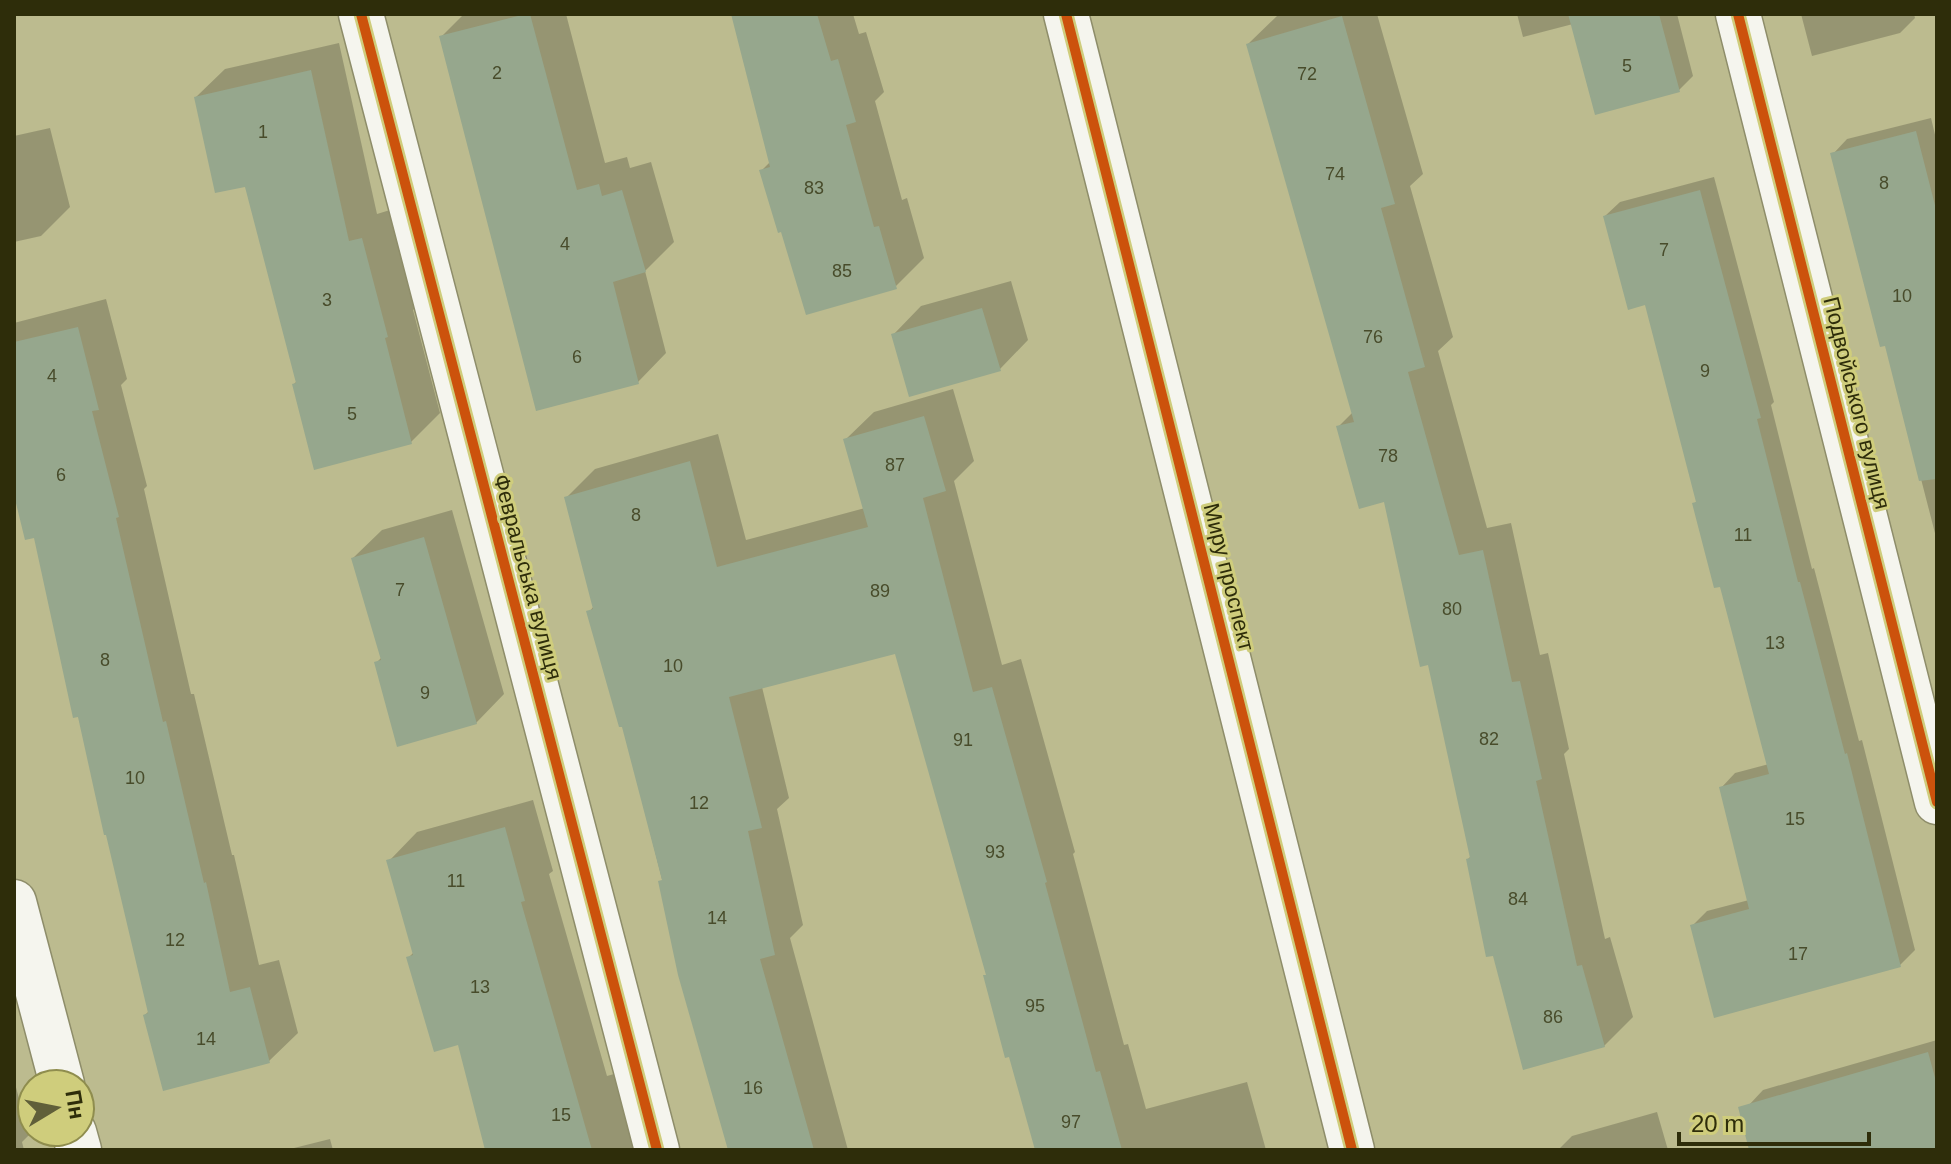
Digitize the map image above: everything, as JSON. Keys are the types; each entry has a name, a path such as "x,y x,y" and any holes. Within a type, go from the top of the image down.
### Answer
{"street":[{"name":"Февральська вулиця","path":"361,14 657,1150"},
{"name":"Миру проспект","path":"1066,14 1352,1150"},
{"name":"Подвойського вулиця","path":"1738,14 1937,802"},
{"path":"14,902 58,1068"}],"building":[{"path":"530,14 577,190 599,184 602,196 622,190 646,272 613,282 639,384 536,411 439,36"},
{"path":"731,14 817,14 831,61 838,59 856,122 846,125 874,227 879,226 897,289 806,315 759,170 770,167"},
{"path":"1568,14 1659,14 1680,92 1595,115"},
{"path":"1342,16 1395,204 1381,208 1425,367 1408,372 1459,555 1483,550 1512,682 1520,681 1542,779 1536,781 1577,966 1582,965 1605,1047 1523,1070 1493,956 1486,957 1466,859 1470,858 1428,665 1420,667 1384,502 1359,509 1336,426 1354,422 1246,44"},
{"path":"311,70 349,241 362,238 412,444 314,470 292,384 296,383 245,187 215,193 194,97"},
{"path":"1916,131 1937,213 1937,479 1919,481 1885,346 1880,347 1830,153"},
{"path":"1700,190 1761,418 1757,419 1798,582 1847,753 1901,967 1714,1018 1690,925 1749,909 1719,787 1769,774 1720,587 1714,588 1692,503 1696,502 1645,305 1628,310 1603,216"},
{"path":"982,308 1001,371 909,397 891,334"},
{"path":"78,327 99,410 92,411 119,517 116,518 230,992 250,987 270,1063 163,1091 143,1015 148,1013 78,717 73,718 34,538 25,540 14,495 14,342"},
{"path":"924,416 946,491 923,498 973,692 992,687 1096,1072 1100,1071 1122,1150 1035,1150 1009,1057 1005,1058 983,975 986,975 895,654 729,697 762,828 748,831 775,955 760,959 814,1150 728,1150 678,975 658,881 662,880 622,727 619,727 586,611 593,609 564,497 690,461 717,567 868,527 843,439"},
{"path":"424,537 477,724 397,747 374,662 381,660 351,558"},
{"path":"505,827 525,901 521,902 592,1150 485,1150 458,1045 434,1052 406,957 413,955 386,860"},
{"path":"1928,1052 1937,1085 1937,1150 1749,1150 1738,1107"}],"cycle path":[{"path":"361,14 657,1150"},
{"path":"1066,14 1352,1150"},
{"path":"1738,14 1937,802"}]}
